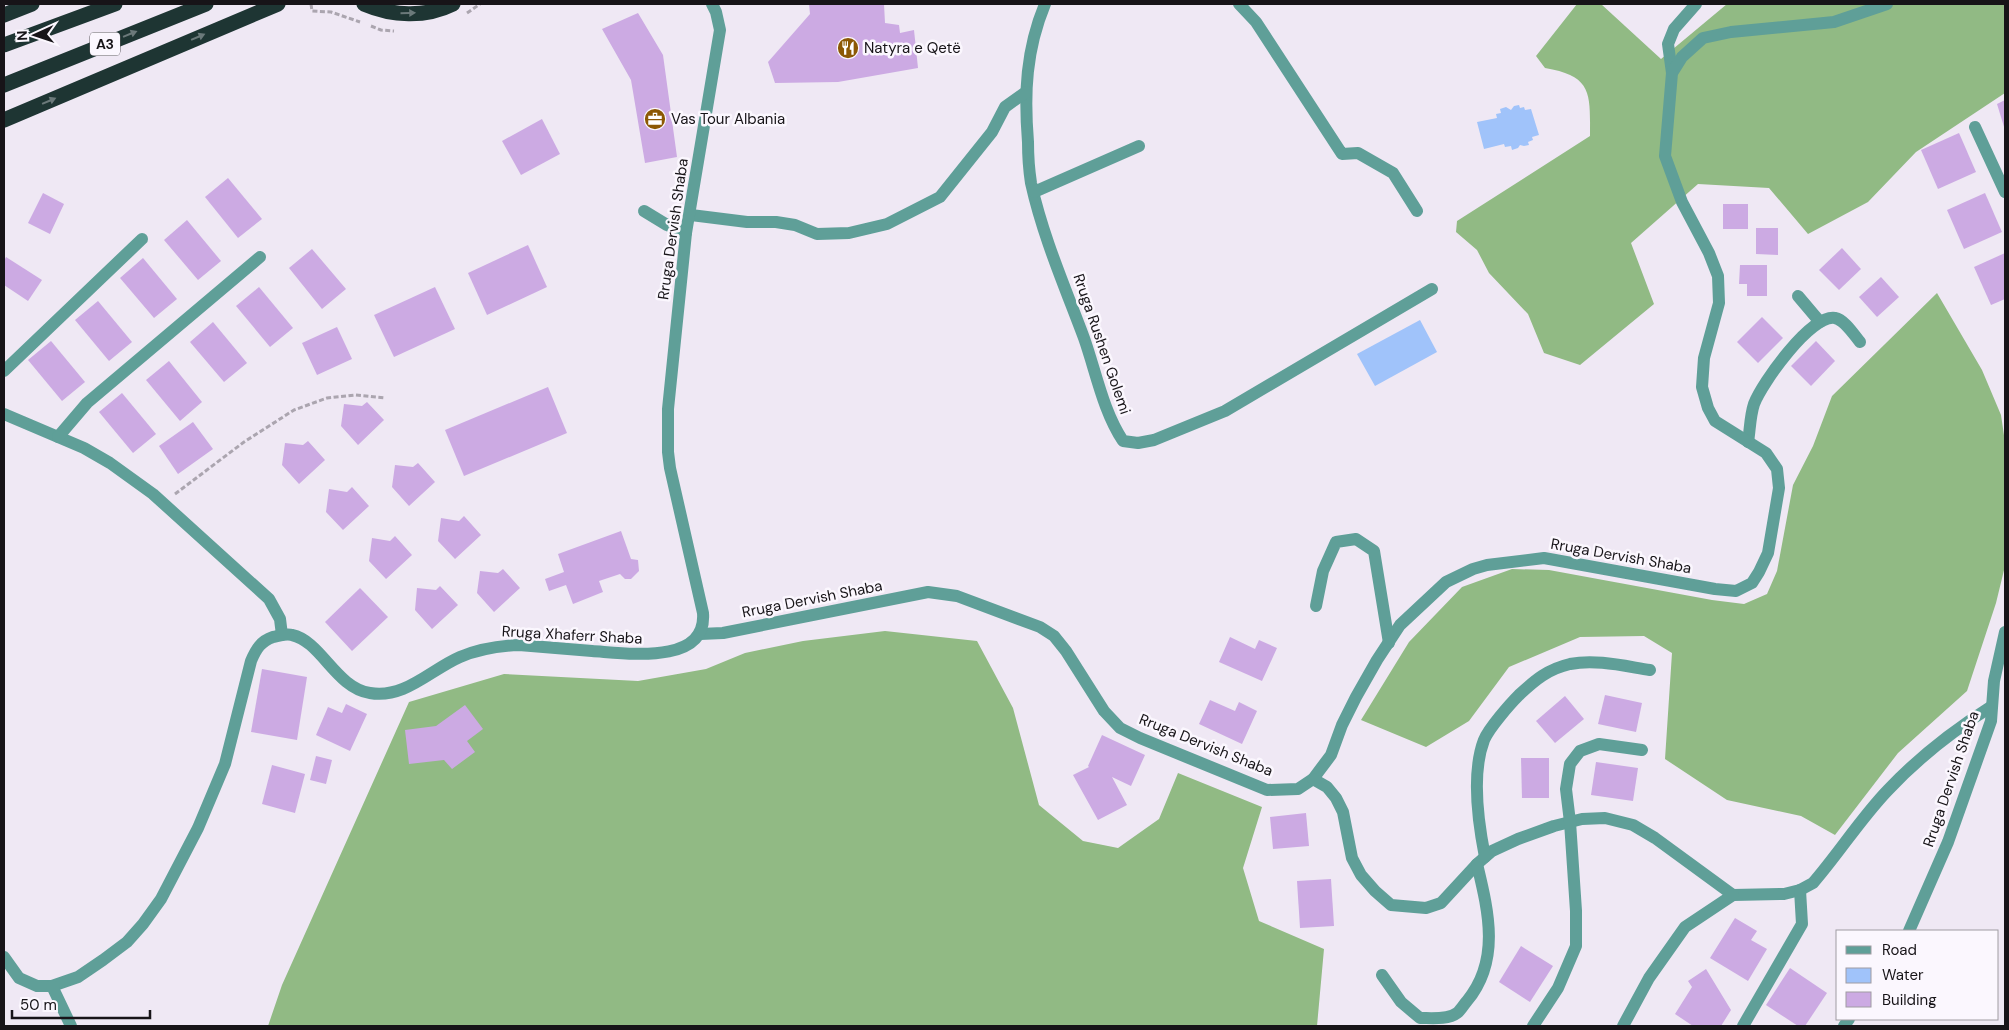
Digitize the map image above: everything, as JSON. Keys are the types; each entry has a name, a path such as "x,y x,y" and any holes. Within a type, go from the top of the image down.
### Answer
{"highway":[{"path":"4,15 32,4"},
{"name":"A3","path":"4,45 115,4"},
{"name":"A3","path":"4,85 206,4"},
{"path":"4,120 278,4"},
{"path":"364,4 400,14 423,13 453,4"}],"street":[{"name":"Rruga Dervish Shaba","path":"712,4 720,30 691,215 686,233 668,409 668,452 681,522 703,613 704,624 700,634 723,633 928,592 957,596 1040,626 1054,636 1066,651 1104,711 1120,728 1268,790 1298,789 1313,779 1331,756 1342,725 1356,697 1400,625 1446,582 1473,569 1506,561 1544,558 1715,589 1736,591 1752,583 1768,552 1779,488 1777,468 1766,453 1715,421 1708,408 1702,387 1704,358 1719,303 1718,276 1709,253 1682,202 1665,156 1672,73 1668,44 1674,29 1696,4"},
{"name":"Rruga Rushen Golemi","path":"1046,4 1031,48 1026,92 1028,150 1034,192 1049,244 1092,361 1113,426 1123,441 1138,443 1154,440 1225,411 1432,289"},
{"path":"1240,4 1256,22 1342,154 1358,153 1393,173 1417,211"},
{"path":"1672,73 1682,57 1703,38 1731,32 1834,22 1886,4"},
{"path":"691,215 747,222 776,222 795,225 817,234 849,233 888,224 940,197 992,132 1005,106 1026,92"},
{"path":"1976,127 2005,192"},
{"path":"1034,192 1139,146"},
{"path":"644,211 667,225 686,233"},
{"path":"4,372 142,239"},
{"path":"58,437 88,403 260,257"},
{"path":"1798,296 1820,322"},
{"path":"1748,442 1754,406 1763,385 1799,339 1825,319 1836,318 1860,342"},
{"path":"4,414 58,437 110,463 153,494 269,599 280,619 282,635 267,639 257,647 251,661 226,764 198,828 161,899 143,924 127,942 78,977 52,986 37,986 18,978 4,957"},
{"path":"1316,606 1322,570 1336,542 1356,539 1374,551 1389,642"},
{"name":"Rruga Dervish Shaba","path":"1908,930 1948,842 1991,721 1994,681 2005,632"},
{"name":"Rruga Xhaferr Shaba","path":"282,635 293,635 305,641 355,690 371,694 400,691 459,658 499,646 651,655 674,650 689,643 700,634"},
{"path":"1382,975 1401,1002 1420,1018 1441,1018 1457,1013 1477,989 1489,953 1488,910 1481,860 1477,770 1484,739 1511,703 1541,675 1570,664 1594,662 1650,670"},
{"path":"1622,1026 1649,978 1685,927 1733,895 1777,895 1800,890 1814,883 1887,791 1917,762 1956,729 1992,706"},
{"path":"1533,1026 1558,988 1576,946 1576,911 1566,789 1570,764 1580,751 1598,744 1642,750"},
{"path":"1313,779 1326,787 1336,798 1344,812 1352,858 1361,875 1391,905 1426,908 1442,903 1481,860 1492,851 1518,839 1570,822 1582,819 1606,818 1633,825 1662,843 1733,895"},
{"path":"1743,1026 1802,924 1800,890"},
{"path":"52,986 71,1026"}],"path":[{"path":"164,504 183,486 244,442 294,410 326,398 355,395 385,398"}],"green space":[{"path":"1577,4 1601,4 1661,59 1727,4 2005,4 2005,93 1916,152 1868,202 1808,234 1769,188 1698,184 1631,243 1654,304 1580,365 1544,353 1528,314 1489,273 1477,250 1456,232 1457,221 1590,136 1590,109 1586,89 1572,76 1561,71 1545,68 1536,56"},
{"path":"1937,293 1982,370 2001,415 2005,442 2005,566 1996,603 1967,691 1898,753 1835,835 1801,816 1727,800 1665,759 1672,653 1644,636 1580,637 1509,667 1469,721 1426,747 1361,720 1409,642 1462,587 1512,569 1549,570 1712,600 1744,604 1767,594 1777,571 1793,485 1813,446 1832,396"},
{"path":"885,631 977,641 1013,708 1039,805 1083,841 1118,848 1159,819 1178,773 1262,807 1243,868 1259,921 1324,949 1317,1026 268,1026 282,985 409,702 504,674 638,681 706,669 745,653 803,641"}],"water":[{"path":"1519,105 1520,108 1524,107 1525,110 1531,109 1539,135 1532,137 1533,140 1528,142 1529,145 1520,145 1512,150 1511,146 1505,147 1504,144 1484,149 1477,122 1497,118 1496,114 1501,113 1500,109 1506,107 1511,110 1514,106"},
{"path":"1420,320 1437,352 1375,386 1357,354"}],"building":[{"name":"Natyra e Qetë","path":"809,4 884,4 885,23 899,25 900,33 914,30 918,68 838,82 775,83 768,62 810,14"},
{"name":"Vas Tour Albania","path":"638,13 663,55 677,157 645,163 631,80 602,29"},
{"path":"2005,100 2005,130 1997,104"},
{"path":"542,119 560,154 521,175 502,141"},
{"path":"1959,133 1976,172 1938,189 1921,150"},
{"path":"228,178 262,219 238,238 205,197"},
{"path":"43,193 64,204 50,234 28,223"},
{"path":"1985,193 2002,232 1964,249 1947,210"},
{"path":"1723,204 1748,204 1748,229 1723,229"},
{"path":"187,220 221,261 198,280 164,240"},
{"path":"1756,228 1778,228 1778,255 1756,254"},
{"path":"528,245 547,287 487,315 468,273"},
{"path":"1842,248 1861,269 1839,290 1819,270"},
{"path":"312,249 346,289 322,309 289,268"},
{"path":"2005,253 2005,299 1991,305 1974,267"},
{"path":"6,257 42,280 28,301 4,285 4,261"},
{"path":"143,258 177,299 154,318 120,278"},
{"path":"1740,265 1767,265 1767,296 1747,296 1747,284 1739,284"},
{"path":"1881,277 1899,297 1877,317 1859,297"},
{"path":"259,287 293,328 270,347 236,306"},
{"path":"435,287 455,329 394,357 374,315"},
{"path":"98,301 132,342 109,361 75,320"},
{"path":"1762,317 1783,338 1758,363 1737,342"},
{"path":"213,322 247,363 224,382 190,342"},
{"path":"337,327 352,359 317,375 302,343"},
{"path":"51,341 85,382 62,401 28,360"},
{"path":"1816,341 1835,361 1811,386 1791,366"},
{"path":"169,361 202,402 180,421 146,380"},
{"path":"548,387 567,433 464,476 445,430"},
{"path":"122,393 156,434 133,453 99,412"},
{"path":"367,402 384,420 358,445 341,426 344,404 362,406"},
{"path":"193,422 213,449 178,474 159,446"},
{"path":"308,441 325,460 299,484 282,465 285,443 303,445"},
{"path":"418,463 435,482 409,506 392,487 395,465 413,467"},
{"path":"352,487 369,506 343,530 326,512 329,489 347,492"},
{"path":"464,516 481,535 455,559 438,541 441,518 459,521"},
{"path":"621,531 631,559 638,560 639,571 631,579 625,579 620,574 599,581 603,592 573,604 566,585 549,591 545,579 564,572 558,554"},
{"path":"395,536 412,555 386,579 369,561 372,538 390,541"},
{"path":"503,569 520,588 494,612 477,593 480,571 498,573"},
{"path":"440,586 458,605 432,629 415,610 417,588 436,590"},
{"path":"360,588 388,617 352,651 325,622"},
{"path":"1230,637 1255,649 1259,640 1277,648 1262,681 1219,662"},
{"path":"262,669 307,677 297,740 251,732"},
{"path":"1605,695 1642,703 1636,732 1598,724"},
{"path":"1565,696 1584,719 1555,743 1536,721"},
{"path":"1210,700 1235,711 1239,702 1257,711 1242,744 1199,724"},
{"path":"346,704 367,714 350,751 316,735 328,707 342,713"},
{"path":"465,705 483,729 467,741 475,752 452,769 444,760 409,764 405,730 436,726"},
{"path":"1102,735 1145,755 1131,786 1112,777 1127,805 1098,820 1073,775 1089,767"},
{"path":"316,756 332,760 326,784 310,780"},
{"path":"1521,758 1549,758 1549,798 1522,798"},
{"path":"1596,762 1638,768 1633,801 1591,795"},
{"path":"272,765 305,774 295,813 262,804"},
{"path":"1306,813 1309,846 1273,849 1270,817"},
{"path":"1331,879 1334,926 1300,928 1297,881"},
{"path":"1735,918 1757,931 1751,940 1767,949 1748,981 1710,958"},
{"path":"1521,946 1553,966 1530,1002 1499,982"},
{"path":"1790,968 1827,993 1805,1026 1798,1026 1766,1005"},
{"path":"1706,969 1731,1010 1721,1026 1693,1026 1675,1014 1692,987 1688,981"}],"place":[{"name":"Natyra e Qetë","path":"848,48"},
{"name":"Vas Tour Albania","path":"655,119"}]}
